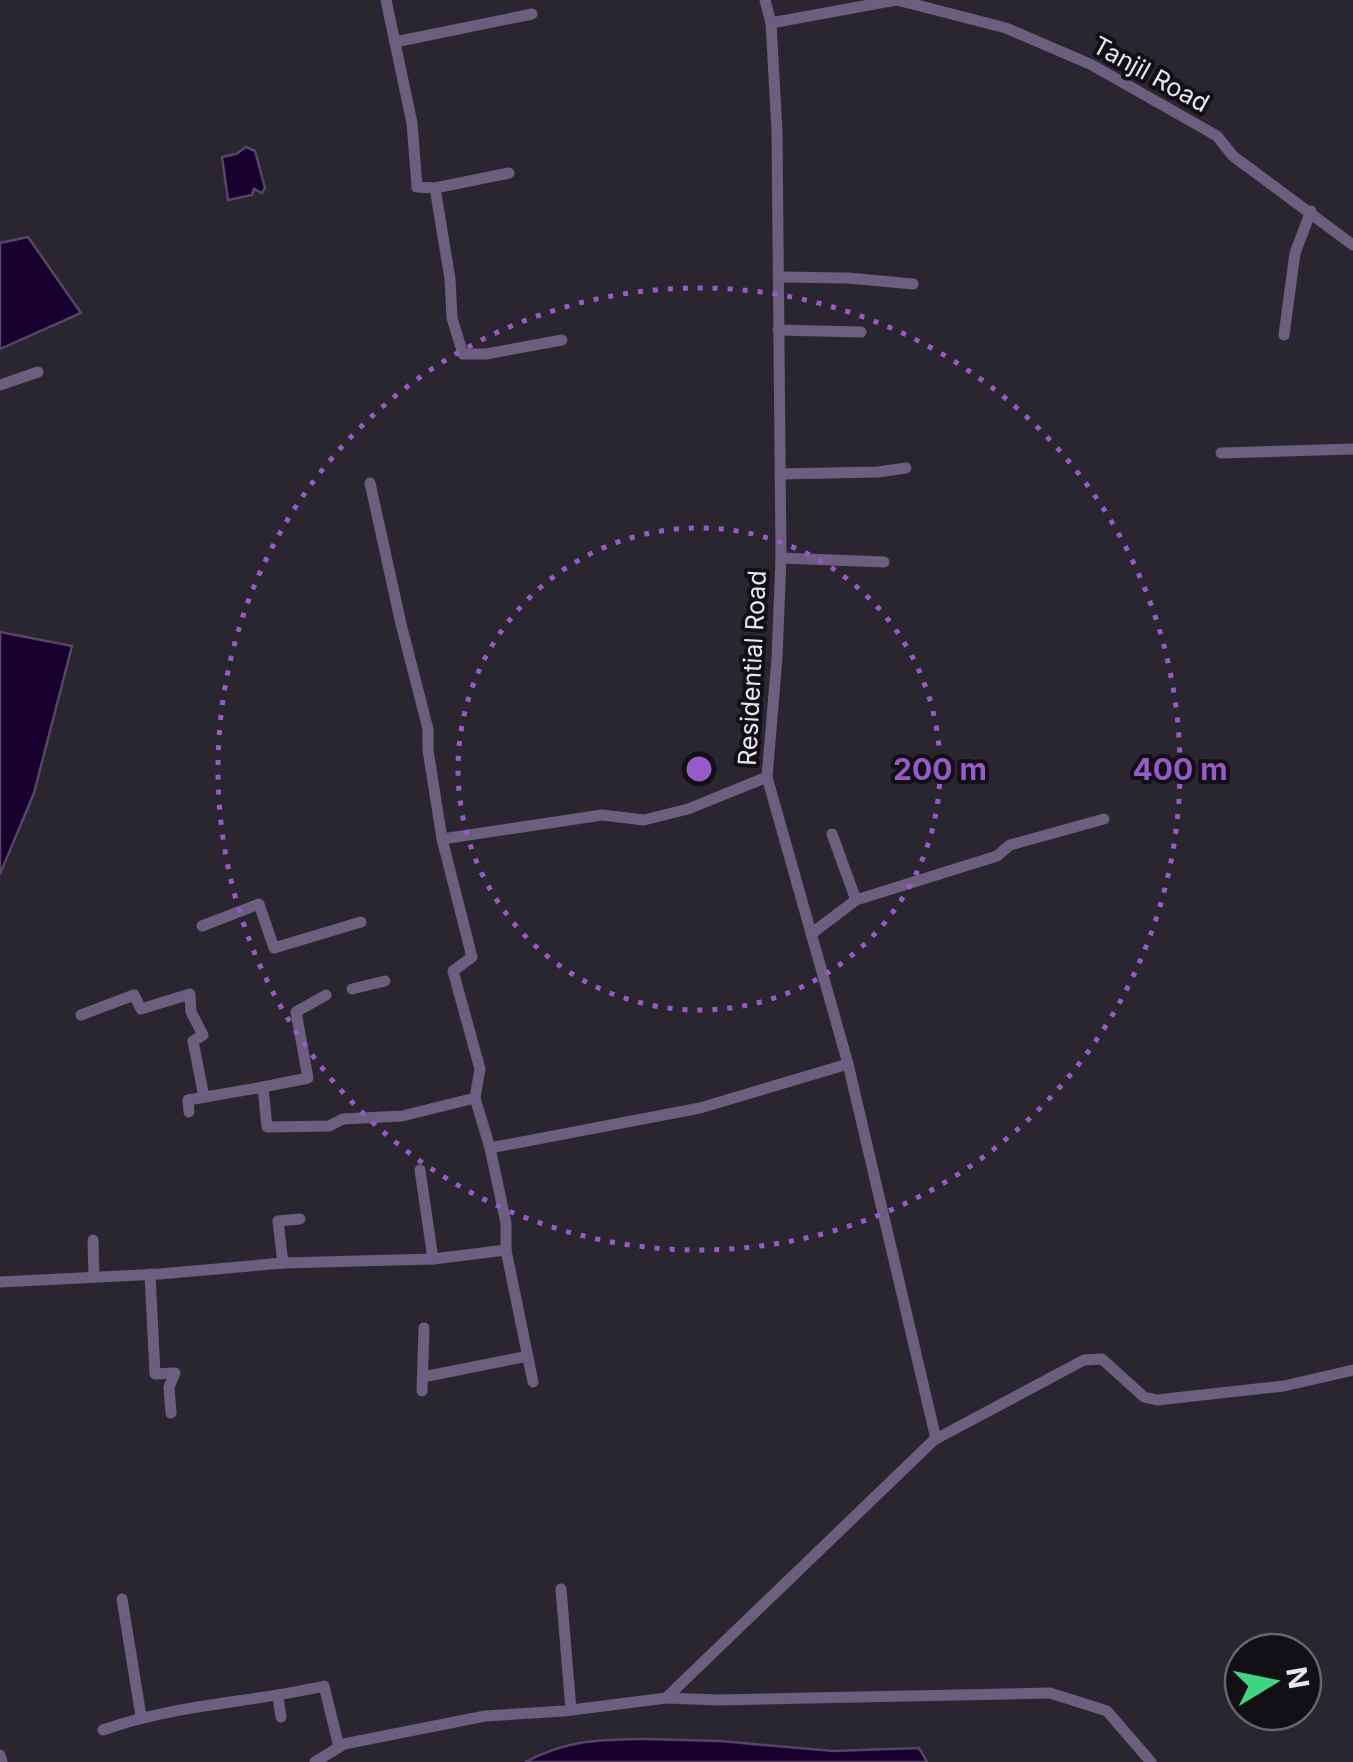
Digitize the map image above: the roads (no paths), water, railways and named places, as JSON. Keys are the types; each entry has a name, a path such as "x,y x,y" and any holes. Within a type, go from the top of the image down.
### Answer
{"street":[{"path":"386,0 412,123 417,187 435,188 509,173"},
{"name":"Residential Road","path":"765,0 771,22 776,131 781,558 767,777 848,1064 936,1439"},
{"name":"Tanjil Road","path":"771,22 896,0 1006,28 1092,65 1217,136 1232,156 1353,244"},
{"path":"395,42 532,14"},
{"path":"435,188 450,279 452,318 464,354 486,354 562,340"},
{"path":"1284,335 1295,253 1311,212"},
{"path":"778,277 912,284"},
{"path":"778,330 860,332"},
{"path":"0,384 38,372"},
{"path":"1222,452 1353,448"},
{"path":"780,474 906,468"},
{"path":"370,483 428,729 442,839 472,957 453,971 480,1069 475,1098 506,1223 506,1250 533,1382"},
{"path":"781,558 884,562"},
{"path":"442,839 602,815 644,820 688,810 767,777"},
{"path":"811,934 856,900 996,856 1010,844 1104,819"},
{"path":"832,834 856,900"},
{"path":"202,926 259,904 274,948 361,922"},
{"path":"352,989 385,981"},
{"path":"81,1015 134,995 141,1009 190,994 191,1012 204,1035 193,1042 204,1098"},
{"path":"189,1112 188,1100 308,1078 296,1012 326,995"},
{"path":"490,1148 700,1108 848,1064"},
{"path":"263,1087 267,1127 329,1126 343,1119 402,1116 475,1098"},
{"path":"420,1170 433,1259"},
{"path":"283,1263 278,1221 300,1219"},
{"path":"94,1240 94,1277"},
{"path":"0,1282 283,1263 433,1259 506,1250"},
{"path":"150,1274 155,1374 175,1372 169,1386 171,1413"},
{"path":"424,1328 422,1384 528,1356"},
{"path":"666,1698 936,1439 1091,1358 1102,1359 1144,1396 1157,1400 1284,1386 1353,1370"},
{"path":"561,1589 571,1710"},
{"path":"122,1599 141,1716"},
{"path":"104,1730 141,1716 278,1697 324,1686 339,1747"},
{"path":"315,1762 339,1747 485,1716 666,1698 1050,1692 1107,1712 1151,1762"},
{"path":"278,1697 281,1716"}]}
